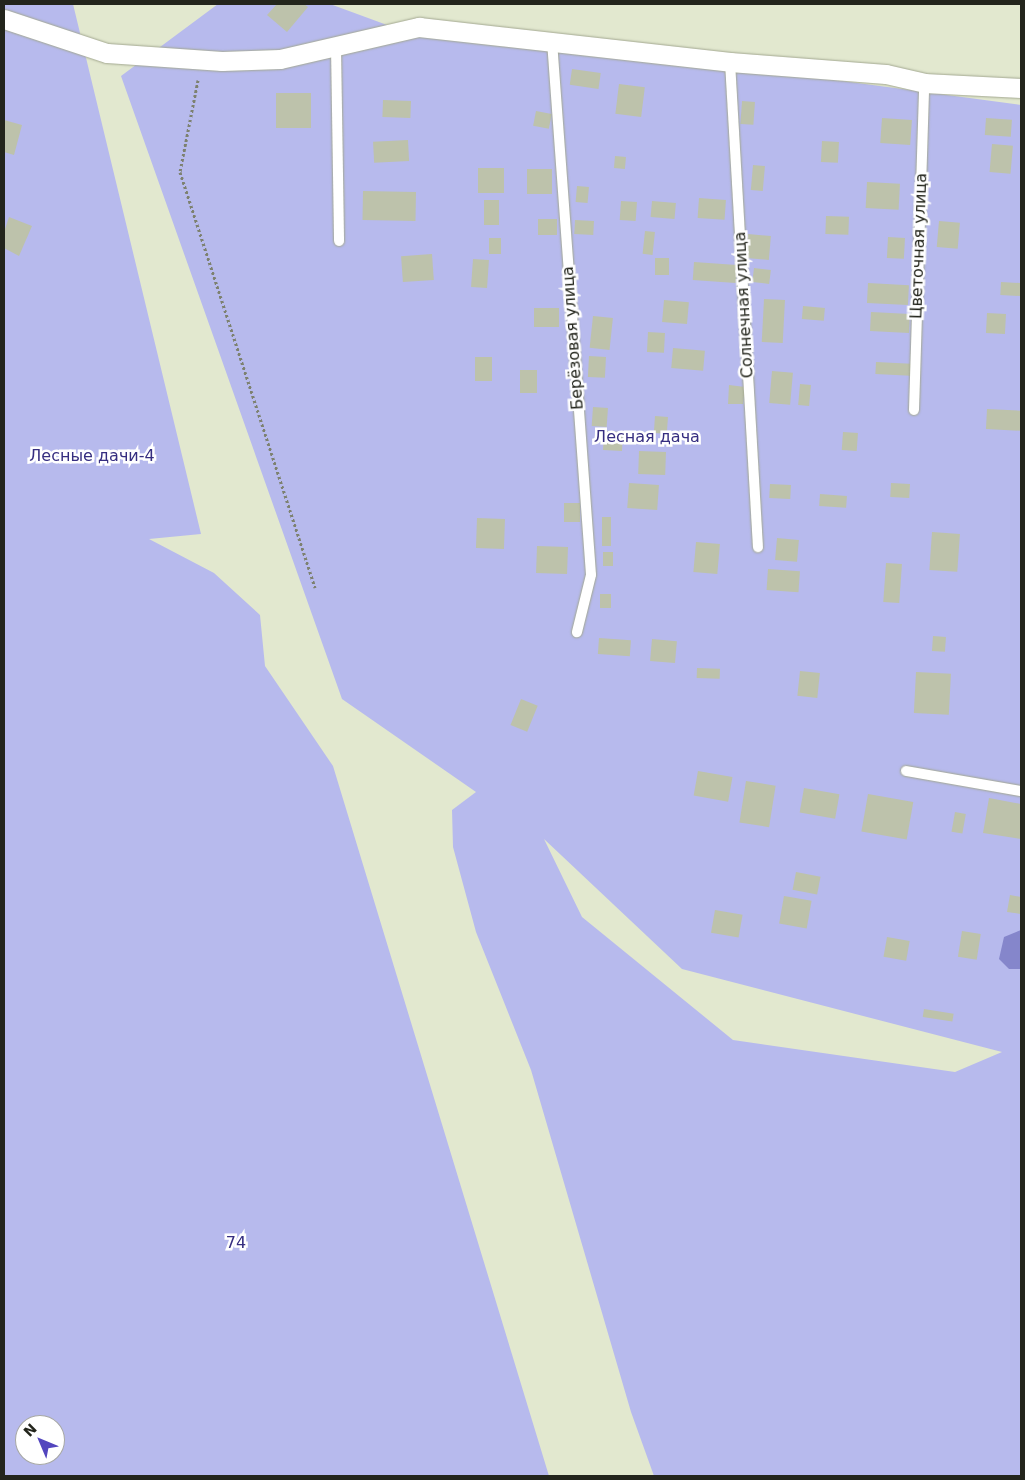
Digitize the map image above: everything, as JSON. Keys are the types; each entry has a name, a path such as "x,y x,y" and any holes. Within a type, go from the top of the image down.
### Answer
{"street":[{"path":"4,18 107,52 202,60 280,59 419,26 730,62 886,74 924,83 1021,88"}],"lane":[{"name":"Берёзовая улица","path":"552,41 590,574 577,632"},
{"path":"336,47 339,241"},
{"name":"Солнечная улица","path":"730,62 758,547"},
{"name":"Цветочная улица","path":"914,410 924,83"},
{"path":"906,771 1021,791"}],"path":[{"path":"202,60 180,172 314,588"}],"green space":[{"name":"74","path":"4,4 73,4 201,534 149,539 214,573 260,615 265,666 333,766 549,1476 4,1476"},
{"name":"Лесная дача","path":"218,4 330,4 417,36 835,80 1021,105 1021,1476 654,1476 631,1412 531,1070 476,932 453,847 452,810 476,792 342,699 121,76","holes":["544,839 682,969 1002,1052 955,1072 733,1040 582,917"]}],"shaded area":[{"path":"1021,930 1021,969 1009,969 999,959 1004,937"}],"building":[{"path":"277,4 304,4 308,7 287,32 267,15"},
{"path":"572,69 601,73 598,89 570,85"},
{"path":"619,84 645,87 641,117 615,114"},
{"path":"276,93 311,93 311,128 276,128"},
{"path":"383,100 411,101 410,118 382,117"},
{"path":"742,101 755,102 753,125 740,124"},
{"path":"536,111 552,114 549,129 533,126"},
{"path":"882,118 912,120 910,145 880,143"},
{"path":"986,118 1012,120 1011,137 985,135"},
{"path":"4,120 22,125 14,155 4,152"},
{"path":"408,140 409,161 374,163 373,142"},
{"path":"822,141 839,142 838,163 821,162"},
{"path":"992,144 1013,146 1010,174 990,172"},
{"path":"615,156 626,157 625,169 614,168"},
{"path":"753,165 765,166 763,191 751,190"},
{"path":"478,168 504,168 504,193 478,193"},
{"path":"527,169 552,169 552,194 527,194"},
{"path":"867,182 900,184 899,210 866,208"},
{"path":"577,186 589,187 588,203 576,202"},
{"path":"363,191 416,192 415,221 362,220"},
{"path":"699,198 726,200 725,220 698,218"},
{"path":"484,200 499,200 499,225 484,225"},
{"path":"621,201 637,202 636,221 620,220"},
{"path":"652,201 676,203 675,219 651,217"},
{"path":"826,216 849,217 848,235 825,234"},
{"path":"9,217 32,226 19,256 4,248 4,232"},
{"path":"538,219 557,219 557,235 538,235"},
{"path":"575,220 594,221 593,235 574,234"},
{"path":"939,221 960,223 958,249 937,247"},
{"path":"645,231 655,232 653,255 643,254"},
{"path":"748,234 771,236 769,260 746,258"},
{"path":"888,237 905,238 904,259 887,258"},
{"path":"489,238 501,238 501,254 489,254"},
{"path":"432,254 434,280 403,282 401,256"},
{"path":"655,258 669,258 669,275 655,275"},
{"path":"473,259 489,260 487,288 471,287"},
{"path":"694,262 737,265 736,283 693,280"},
{"path":"754,268 771,270 769,284 752,282"},
{"path":"1001,282 1021,283 1020,296 1000,295"},
{"path":"868,283 909,285 908,305 867,303"},
{"path":"764,299 785,300 783,343 762,342"},
{"path":"664,300 689,302 687,324 662,322"},
{"path":"803,306 825,308 824,321 802,319"},
{"path":"534,308 559,308 559,327 534,327"},
{"path":"871,312 910,314 909,333 870,331"},
{"path":"987,313 1006,314 1005,334 986,333"},
{"path":"593,316 613,318 610,350 590,348"},
{"path":"648,332 665,333 664,353 647,352"},
{"path":"673,348 705,351 703,371 671,368"},
{"path":"589,356 606,357 605,378 588,377"},
{"path":"475,357 492,357 492,381 475,381"},
{"path":"876,362 911,364 910,376 875,374"},
{"path":"520,370 537,370 537,393 520,393"},
{"path":"772,371 793,373 790,405 769,403"},
{"path":"800,384 811,385 809,406 798,405"},
{"path":"729,385 745,387 743,404 728,404"},
{"path":"593,407 608,408 607,427 592,426"},
{"path":"987,409 1021,411 1020,431 986,429"},
{"path":"655,416 668,417 667,434 654,433"},
{"path":"604,431 623,432 622,451 603,450"},
{"path":"843,432 858,433 857,451 842,450"},
{"path":"639,451 666,452 665,475 638,474"},
{"path":"629,483 659,485 657,510 627,508"},
{"path":"891,483 910,484 909,498 890,497"},
{"path":"770,484 791,485 790,499 769,498"},
{"path":"820,494 847,496 846,508 819,506"},
{"path":"564,503 580,503 580,522 564,522"},
{"path":"602,517 611,517 611,546 602,546"},
{"path":"477,518 505,519 504,549 476,548"},
{"path":"932,532 960,534 957,572 929,570"},
{"path":"777,538 799,540 797,562 775,560"},
{"path":"696,542 720,544 717,574 693,572"},
{"path":"537,546 568,547 567,574 536,573"},
{"path":"603,552 613,552 613,566 603,566"},
{"path":"886,563 902,564 899,603 883,602"},
{"path":"768,569 800,571 798,592 767,590"},
{"path":"600,594 611,594 611,608 600,608"},
{"path":"933,636 946,637 945,652 932,651"},
{"path":"599,638 631,640 630,656 598,654"},
{"path":"652,639 677,641 675,663 650,661"},
{"path":"697,668 720,669 720,679 697,678"},
{"path":"800,671 820,673 817,698 797,696"},
{"path":"916,672 951,674 949,715 914,713"},
{"path":"521,699 538,706 527,732 511,725"},
{"path":"698,771 732,777 728,802 694,796"},
{"path":"746,781 776,786 769,827 739,822"},
{"path":"804,788 839,794 835,819 800,813"},
{"path":"868,794 913,802 907,839 861,831"},
{"path":"989,798 1021,804 1021,839 983,833"},
{"path":"955,812 966,814 962,834 952,832"},
{"path":"796,872 821,877 817,894 793,890"},
{"path":"1010,895 1021,897 1021,914 1007,912"},
{"path":"784,896 812,901 807,928 779,924"},
{"path":"715,910 743,915 739,938 711,933"},
{"path":"962,931 981,934 977,960 958,957"},
{"path":"887,937 910,941 906,961 884,957"},
{"path":"924,1009 954,1014 952,1022 923,1017"}],"park label":[{"name":"Лесные дачи-4","path":"92,456"}]}
